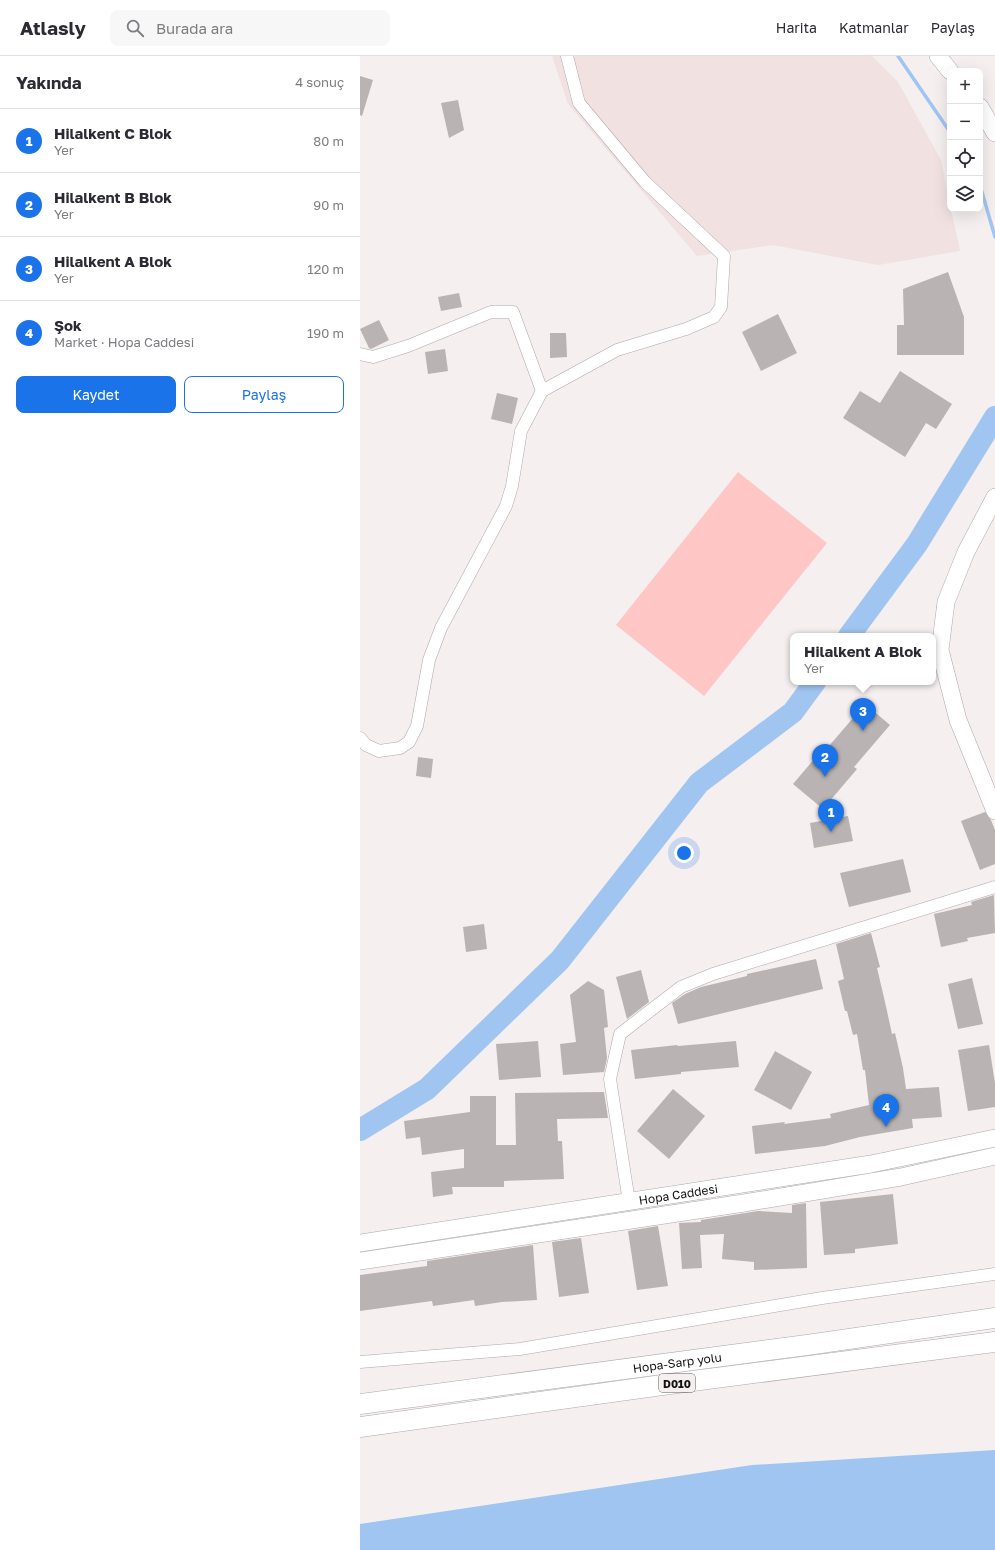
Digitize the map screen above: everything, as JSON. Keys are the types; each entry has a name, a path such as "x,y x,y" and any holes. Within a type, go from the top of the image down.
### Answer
{"highway":[{"name":"Hopa-Sarp yolu","path":"360,1404 807,1345 995,1318"},
{"name":"D010","path":"360,1427 677,1383 995,1342"}],"main road":[{"path":"938,56 948,68"},
{"path":"983,112 995,133"},
{"path":"995,497 966,552 946,602 940,650 958,720 992,791 995,811"},
{"name":"Hopa Caddesi","path":"360,1243 871,1164 995,1138"},
{"name":"Hopa Caddesi","path":"360,1261 752,1202 901,1177 995,1156"}],"street":[{"path":"360,738 366,745 379,751 400,748 409,742 418,726 431,653 441,628 506,506 512,486 521,431 542,391 617,350 686,329 714,317 721,307 724,256 645,182 579,103 567,56"},
{"path":"360,354 373,357 408,346 491,312 513,312 542,391"},
{"path":"629,1202 610,1079 620,1034 681,986 713,974 995,887"},
{"path":"360,1362 520,1349 822,1298 995,1274"}],"shaded area":[{"path":"552,56 872,56 898,82 941,160 947,189 947,212 952,212 960,251 878,265 773,245 697,256 568,104"},
{"path":"738,472 827,543 704,696 616,625"}],"water":[{"path":"995,1450 995,1550 360,1550 360,1524 752,1465"}],"building":[{"path":"360,76 373,80 362,116 360,115"},
{"path":"458,100 464,130 449,138 441,103"},
{"path":"948,272 964,317 964,355 897,355 897,325 904,325 903,289"},
{"path":"459,293 462,307 441,311 438,297"},
{"path":"778,314 797,353 761,371 742,332"},
{"path":"379,320 389,340 371,349 369,348 360,329"},
{"path":"550,333 566,333 567,357 550,358"},
{"path":"445,349 448,371 428,374 425,352"},
{"path":"900,371 952,404 936,429 926,423 905,457 843,418 860,391 880,403"},
{"path":"497,393 518,398 512,424 491,419"},
{"path":"865,704 890,725 854,767 857,769 823,809 793,784 827,744 829,746"},
{"path":"418,757 433,759 431,778 416,776"},
{"path":"985,812 991,820 995,830 995,864 980,870 961,821"},
{"path":"848,816 853,841 814,848 810,823"},
{"path":"903,859 911,892 849,907 840,873"},
{"path":"994,895 995,933 967,938 968,941 941,947 934,914 972,905 971,902"},
{"path":"484,924 487,949 466,952 463,927"},
{"path":"871,933 880,967 877,968 892,1034 895,1033 906,1089 939,1087 942,1117 912,1119 913,1128 860,1137 825,1146 755,1154 752,1126 785,1122 784,1124 831,1118 830,1114 869,1105 865,1070 863,1070 857,1034 853,1035 847,1011 845,1011 838,981 844,979 836,944"},
{"path":"816,959 823,989 678,1024 672,1003 685,994 701,987 747,976 747,974"},
{"path":"641,970 649,1002 627,1019 616,977"},
{"path":"972,978 983,1024 958,1029 948,984"},
{"path":"588,981 604,990 608,1027 604,1028 607,1058 604,1072 563,1075 560,1044 576,1042 570,995"},
{"path":"538,1041 541,1077 499,1080 496,1044"},
{"path":"736,1041 739,1067 681,1072 681,1074 635,1079 631,1050"},
{"path":"989,1045 995,1083 995,1107 968,1111 958,1050"},
{"path":"775,1051 812,1072 791,1110 754,1090"},
{"path":"673,1089 705,1116 669,1159 637,1131"},
{"path":"604,1092 608,1118 557,1119 558,1141 562,1141 564,1179 504,1181 504,1187 452,1187 453,1194 433,1197 431,1172 464,1168 464,1149 422,1155 420,1137 406,1139 404,1121 470,1112 470,1096 496,1096 496,1145 516,1145 515,1093"},
{"path":"893,1194 898,1244 855,1249 855,1253 824,1255 820,1202"},
{"path":"806,1203 807,1268 754,1270 754,1262 722,1259 724,1234 700,1235 702,1268 682,1269 679,1223 701,1222 701,1220 758,1211 792,1213 792,1205"},
{"path":"658,1226 668,1286 637,1290 628,1231"},
{"path":"581,1238 589,1293 559,1297 552,1242"},
{"path":"533,1245 537,1300 502,1302 475,1306 474,1300 433,1306 432,1301 360,1311 360,1275 427,1266 427,1261"}],"waterway":[{"path":"898,56 947,128"},
{"path":"983,195 995,237"},
{"path":"851,633 917,544 995,417"},
{"path":"360,1130 427,1089 560,960 699,783 793,712 813,685"}],"place":[{"name":"Hilalkent A Blok","path":"863,731"},
{"name":"Hilalkent B Blok","path":"825,777"},
{"name":"Hilalkent C Blok","path":"831,832"},
{"name":"Şok","path":"886,1127"}]}
